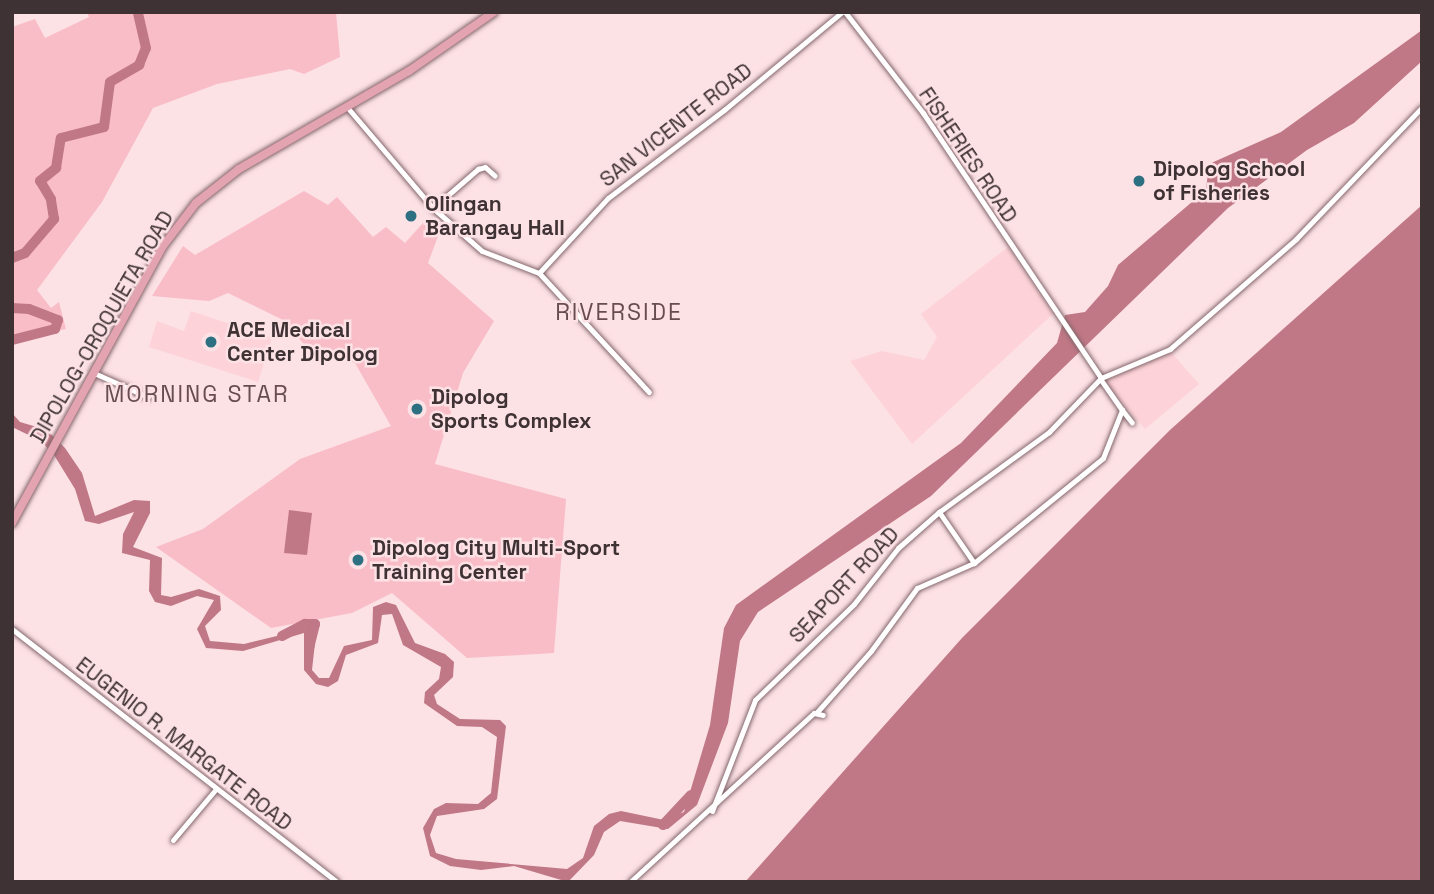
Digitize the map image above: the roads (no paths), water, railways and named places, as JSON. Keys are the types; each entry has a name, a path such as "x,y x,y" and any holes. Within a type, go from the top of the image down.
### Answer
{"main road":[{"name":"DIPOLOG-OROQUIETA ROAD","path":"12,523 163,246 195,203 239,169 347,107 494,12"}],"street":[{"name":"SAN VICENTE ROAD","path":"539,273 608,198 845,14 854,12"},
{"name":"FISHERIES ROAD","path":"845,14 923,113 1132,423"},
{"path":"347,107 433,208 482,251 539,273 649,392"},
{"path":"1101,379 1163,353 1190,332 1296,239 1422,107"},
{"path":"433,208 478,169 485,167 495,176"},
{"path":"94,373 148,397"},
{"name":"SEAPORT ROAD","path":"630,882 712,811 760,694 854,604 898,548 939,512 1049,432 1101,379"},
{"path":"712,811 820,713 871,651 916,588 974,563 1103,458 1122,410"},
{"path":"939,512 974,563"},
{"name":"EUGENIO R. MARGATE ROAD","path":"12,629 337,882"},
{"path":"173,840 216,789"}],"waterway":[{"path":"12,258 25,253 54,219 51,199 40,181 56,168 61,138 104,127 110,82 139,65 146,48 138,12"},
{"path":"12,308 29,309 58,320 55,329 12,340"},
{"path":"282,636 305,624 315,624 309,648"},
{"path":"663,825 691,795"}],"place":[{"name":"Dipolog School of Fisheries","path":"1139,181"},
{"name":"Olingan Barangay Hall","path":"411,216"},
{"name":"ACE Medical Center Dipolog","path":"211,342"},
{"name":"Dipolog Sports Complex","path":"417,409"},
{"name":"Dipolog City Multi-Sport Training Center","path":"358,560"}],"district":[{"name":"RIVERSIDE","path":"619,312"},
{"name":"MORNING STAR","path":"197,394"}]}
